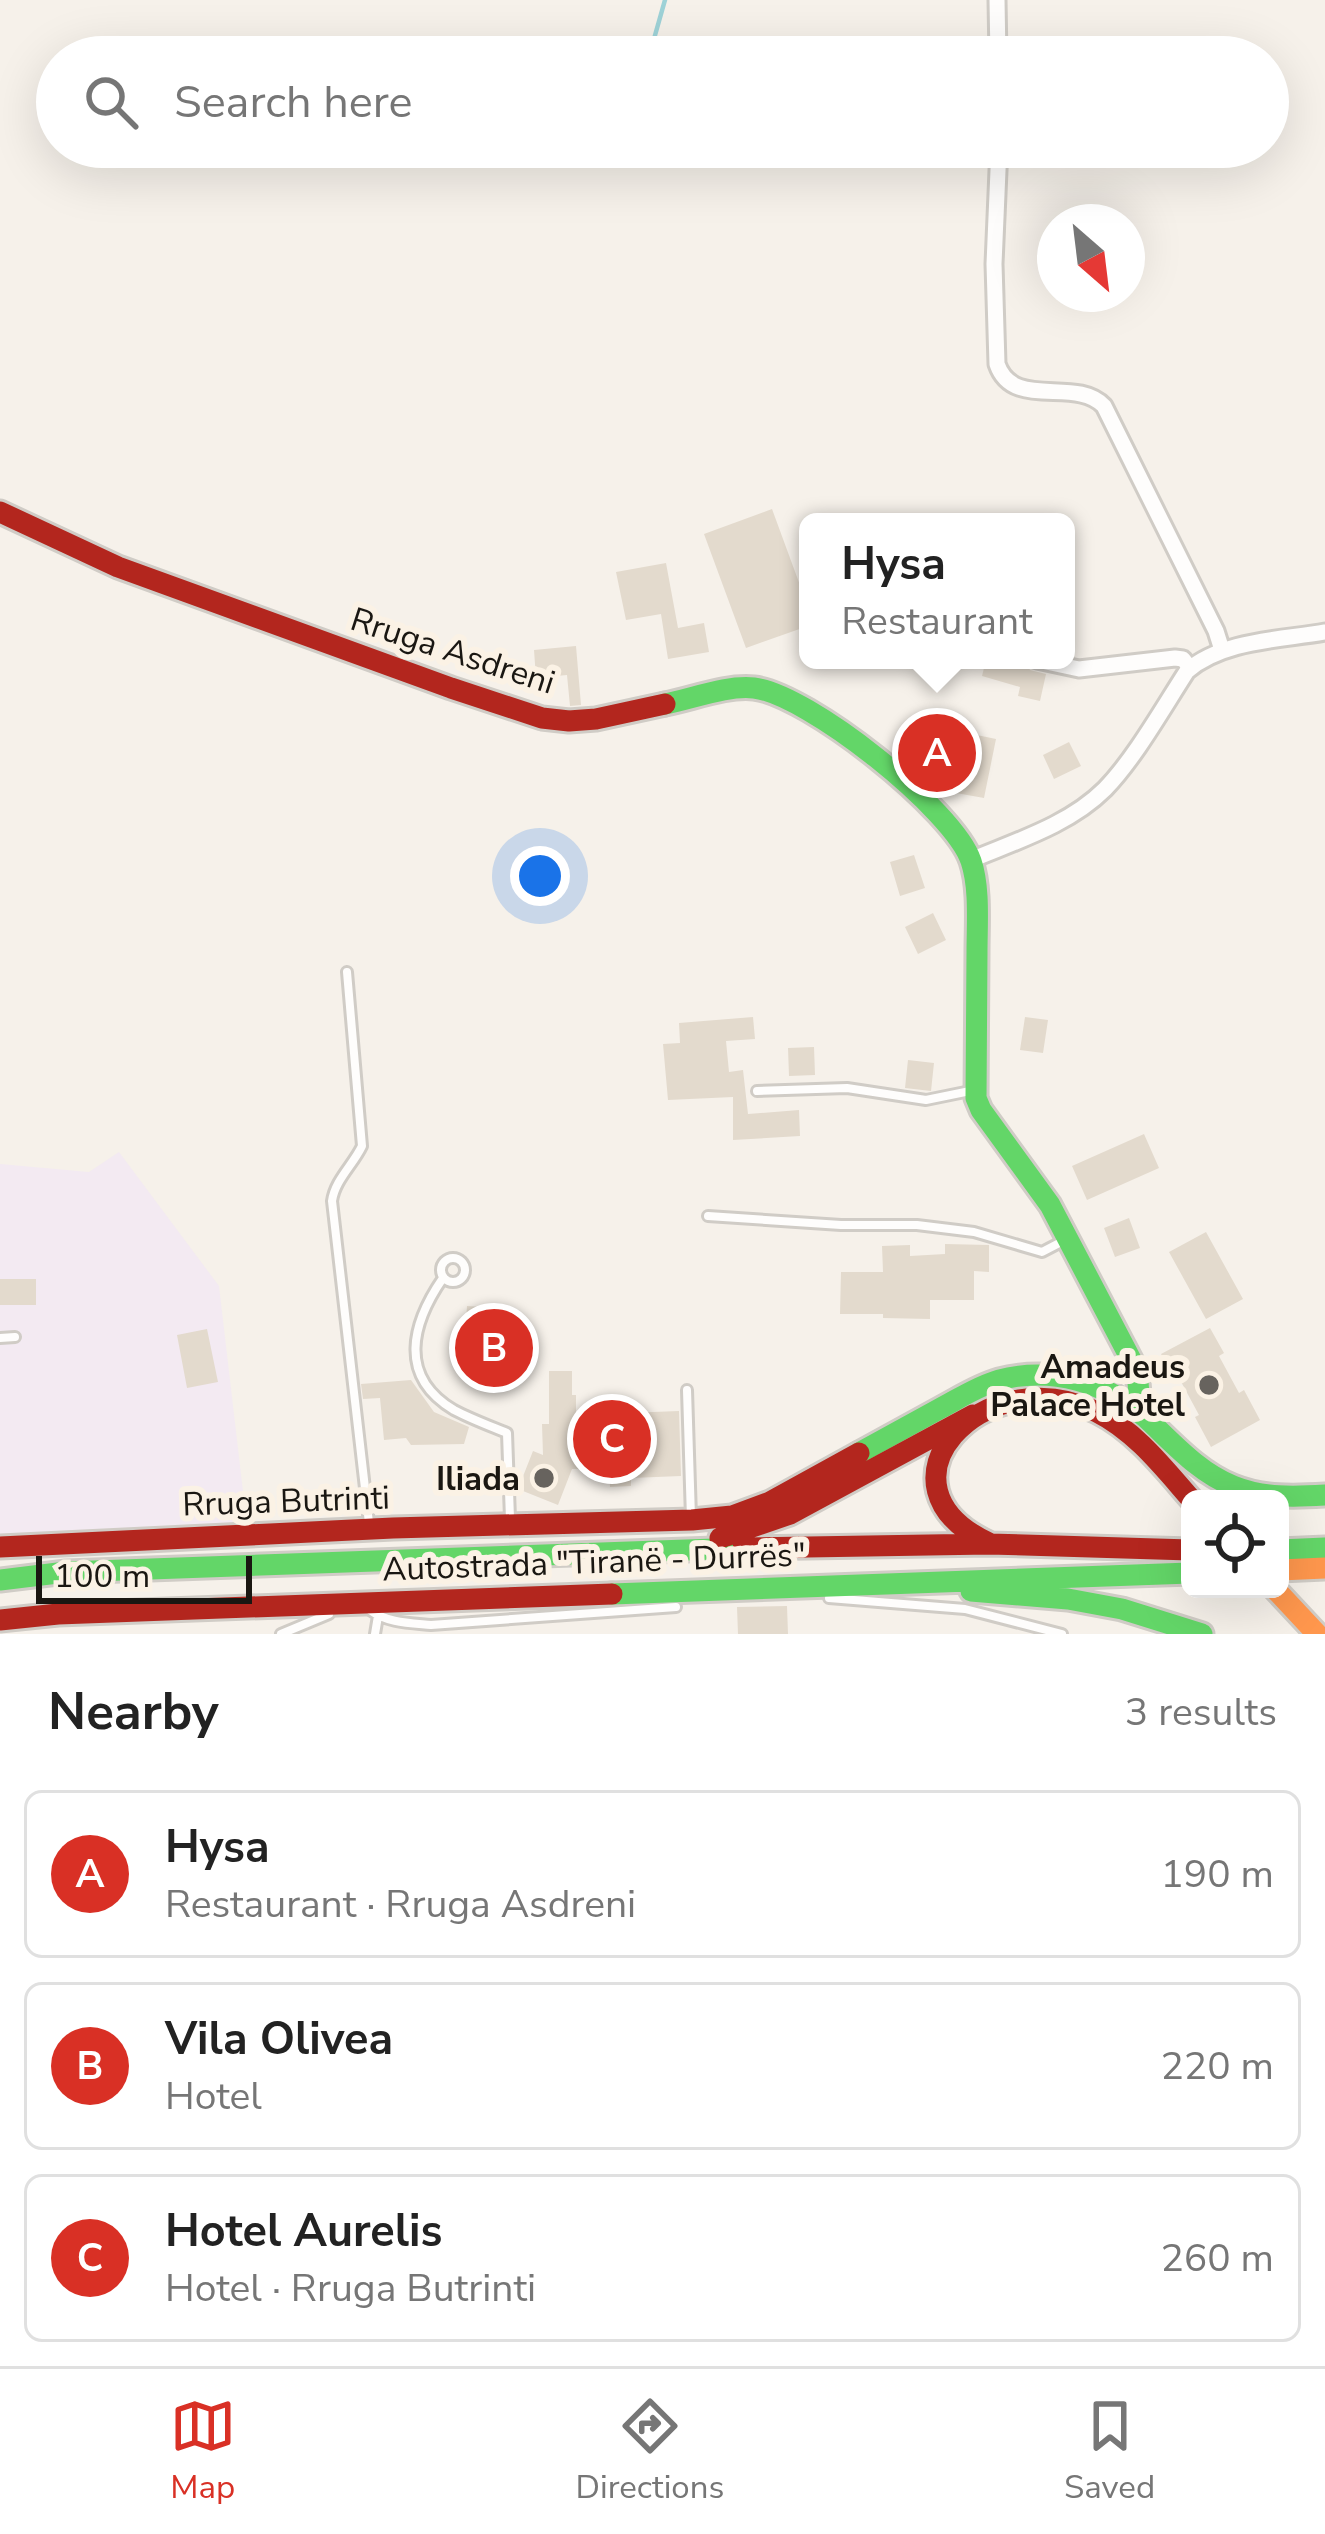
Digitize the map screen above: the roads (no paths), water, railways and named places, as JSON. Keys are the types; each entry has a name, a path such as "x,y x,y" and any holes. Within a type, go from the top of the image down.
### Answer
{"main road":[{"name":"Rruga Asdreni","path":"0,512 118,566 542,718 596,719 754,688 791,700 913,788 950,824 970,860 977,909 975,1090"},
{"path":"975,1090 981,1110 1050,1204 1137,1371 1139,1394 1131,1406"},
{"path":"687,1548 956,1397 1000,1378 1036,1374 1073,1378 1105,1390 1131,1406 1202,1470 1235,1487 1278,1496 1325,1496"},
{"path":"736,1524 790,1514 974,1415 1010,1401 1051,1399 1096,1411 1130,1435 1182,1490"},
{"path":"974,1415 942,1448 935,1480 956,1522 992,1544"},
{"name":"Rruga Butrinti","path":"0,1547 370,1529 692,1520 736,1524"},
{"name":"Autostrada \"Tiranë - Durrës\"","path":"0,1580 66,1572 687,1548 992,1544 1181,1550"},
{"path":"1289,1550 1325,1548"},
{"path":"1289,1570 1325,1568"},
{"name":"Autostrada \"Tiranë - Durrës\"","path":"0,1620 636,1591 1181,1573"},
{"path":"936,1583 1122,1609 1202,1634"},
{"path":"1283,1598 1317,1634"}],"street":[{"path":"998,0 998,36"},
{"path":"998,168 994,264 1001,376 1025,389 1092,395 1104,406 1222,650"},
{"path":"970,860 1048,827 1103,791 1190,668 1222,650 1325,632"},
{"path":"1075,668 1175,658 1183,659 1190,668"}],"lane":[{"path":"347,972 362,1146 332,1201 370,1529"},
{"path":"757,1091 847,1088 926,1100 975,1090"},
{"path":"708,1216 916,1225 974,1232 1042,1252 1069,1238"},
{"path":"443,1277 427,1302 415,1340 416,1367 429,1389 452,1409 507,1433 511,1525"},
{"path":"0,1338 15,1337"},
{"path":"687,1390 692,1520"},
{"path":"775,1587 818,1597 965,1609 1062,1634"},
{"path":"281,1634 359,1603 378,1616 431,1624 676,1607"},
{"path":"375,1634 378,1616"}],"waterway":[{"path":"655,36 665,0"}],"place":[{"name":"Hysa","path":"937,753"},
{"name":"Vila Olivea","path":"494,1348"},
{"name":"Amadeus Palace Hotel","path":"1209,1385"},
{"name":"Hotel Aurelis","path":"612,1439"},
{"name":"Iliada","path":"544,1478"}]}
